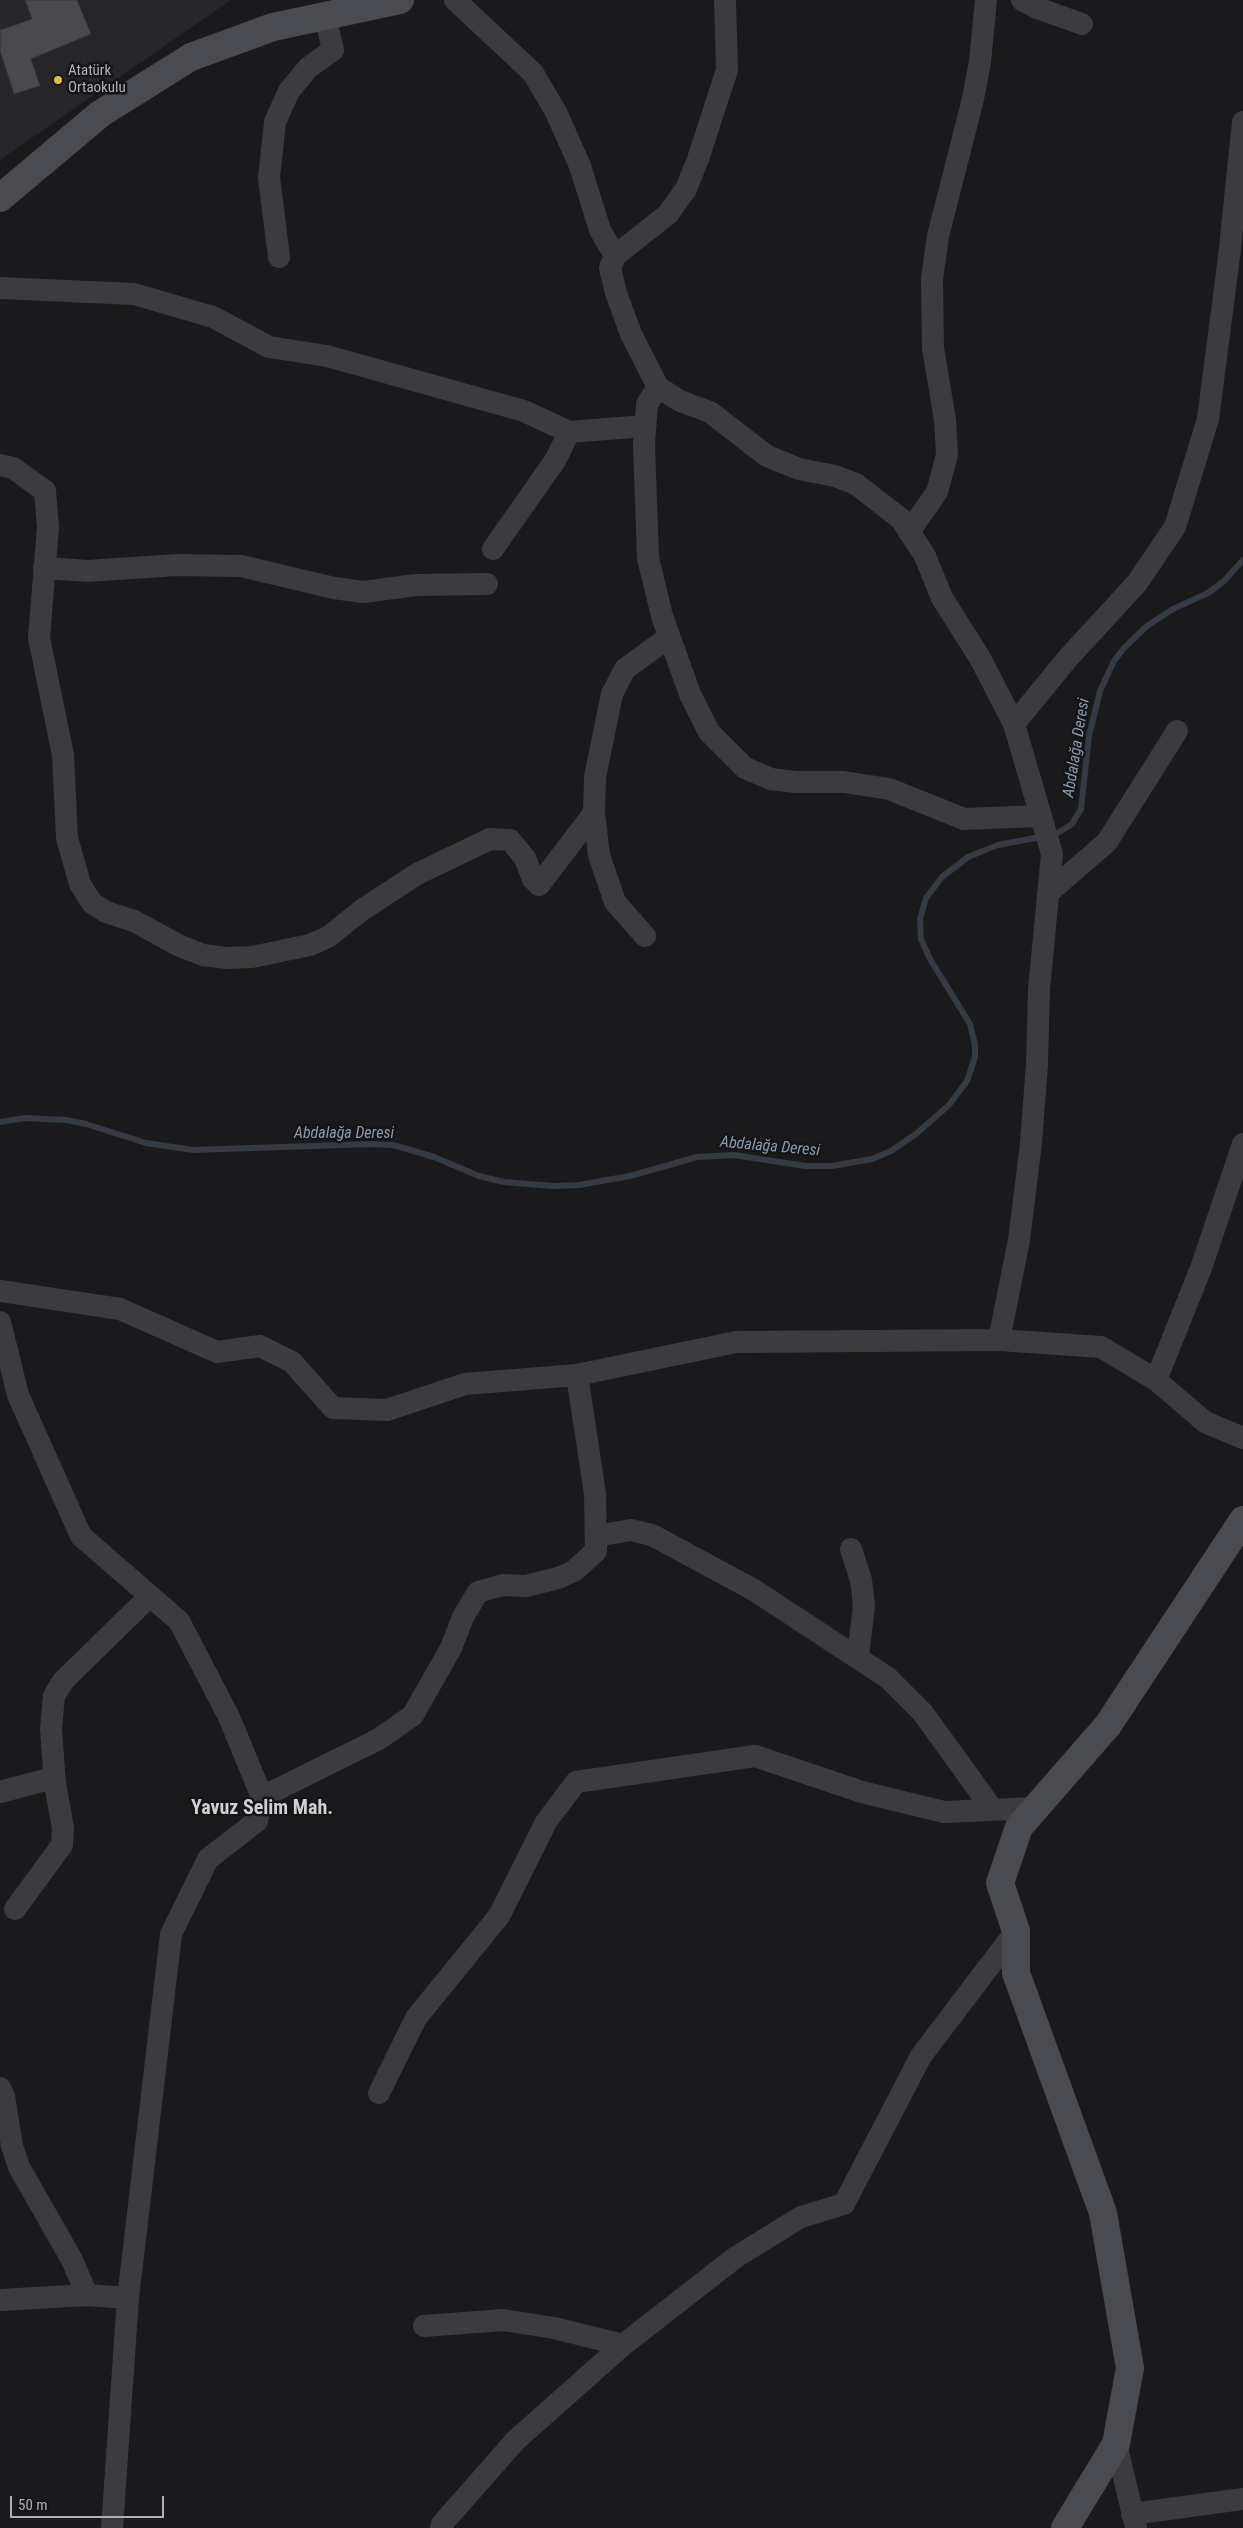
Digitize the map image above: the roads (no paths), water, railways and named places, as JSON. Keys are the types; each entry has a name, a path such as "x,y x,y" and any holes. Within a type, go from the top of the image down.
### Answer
{"street":[{"path":"0,198 100,114 191,57 273,28 400,0"},
{"path":"455,0 533,73 556,112 580,166 600,230 615,256"},
{"path":"725,0 727,70 698,160 686,189 668,214 615,256 610,268 616,293 632,334 658,387 680,401 710,412 767,456 799,468 835,476 856,484 901,519 925,556 942,598 980,658 1014,724 1052,854 1039,989 1032,1143 1019,1240 999,1340"},
{"path":"909,532 937,492 947,455 944,411 933,348 932,279 938,236 973,99 980,62 986,0"},
{"path":"1022,0 1037,8 1082,24"},
{"path":"279,257 269,178 274,122 289,92 303,74 332,50 325,16"},
{"path":"1014,724 1068,658 1137,583 1175,527 1208,419 1229,257 1243,122"},
{"path":"0,288 134,294 213,318 269,347 327,356 524,411 569,432 645,426"},
{"path":"658,387 646,404 644,503 648,558 670,637 690,694 710,732 745,768 771,779 796,782 844,782 889,789 964,819 1042,822"},
{"path":"493,549 556,459 569,432"},
{"path":"0,465 13,468 45,491 48,527 39,638 63,755 67,838 80,884 92,903 106,912 141,924 180,946 203,955 226,958 252,957 310,945 328,937 362,910 417,874 490,839 510,840 525,858 533,879 539,885 594,813"},
{"path":"44,568 88,570 176,565 241,566 334,588 363,592 416,584 487,584"},
{"path":"645,936 616,902 599,855 594,813 594,778 612,694 625,669 670,637"},
{"path":"1048,893 1106,842 1177,731"},
{"path":"1156,1380 1201,1268 1243,1144"},
{"path":"0,1296 120,1309 217,1352 260,1346 292,1362 333,1408 388,1410 465,1384 577,1375 736,1342 999,1340 1101,1347 1156,1380 1205,1422 1243,1438"},
{"path":"0,1322 18,1395 81,1536 179,1621 229,1717 262,1798 257,1821 208,1860 171,1934 128,2298 112,2528"},
{"path":"262,1798 379,1739 413,1715 451,1648 463,1616 478,1592 503,1585 526,1586 558,1578 574,1571 596,1551 595,1494 577,1375"},
{"path":"1066,2528 1116,2444 1130,2368 1103,2213 1016,1973 1016,1931 1000,1883 1019,1827 1108,1725 1243,1520"},
{"path":"596,1536 631,1530 652,1534 754,1590 858,1657 888,1678 923,1713 993,1810"},
{"path":"851,1549 861,1580 864,1606 858,1657"},
{"path":"15,1909 62,1845 63,1828 54,1771 51,1729 54,1696 63,1681 150,1596"},
{"path":"379,2093 416,2018 500,1916 546,1822 576,1782 755,1756 862,1792 944,1812 1035,1808"},
{"path":"0,1792 49,1779 54,1771"},
{"path":"441,2528 442,2524 516,2440 623,2345 736,2257 801,2217 844,2204 921,2056 1016,1931"},
{"path":"0,2088 4,2096 12,2146 19,2167 72,2260 87,2295"},
{"path":"0,2300 87,2295 128,2298"},
{"path":"424,2326 503,2320 554,2328 623,2345"},
{"path":"1116,2444 1134,2521 1243,2499"}],"waterway":[{"name":"Abdalağa Deresi","path":"0,1122 25,1118 66,1120 86,1124 146,1143 193,1150 372,1144 393,1145 434,1157 479,1176 504,1182 554,1186 579,1185 630,1176 697,1157 734,1155 805,1166 832,1166 872,1159 891,1151 916,1134 949,1105 967,1081 975,1057 975,1045 970,1024 930,959 921,939 920,919 926,898 942,877 968,857 998,845 1056,834 1072,824 1081,809 1089,736 1100,691 1114,661 1124,648 1147,626 1173,609 1208,593 1224,581 1243,560"}],"place":[{"name":"Atatürk Ortaokulu","path":"58,80"}],"district":[{"name":"Yavuz Selim Mah.","path":"262,1809"}]}
